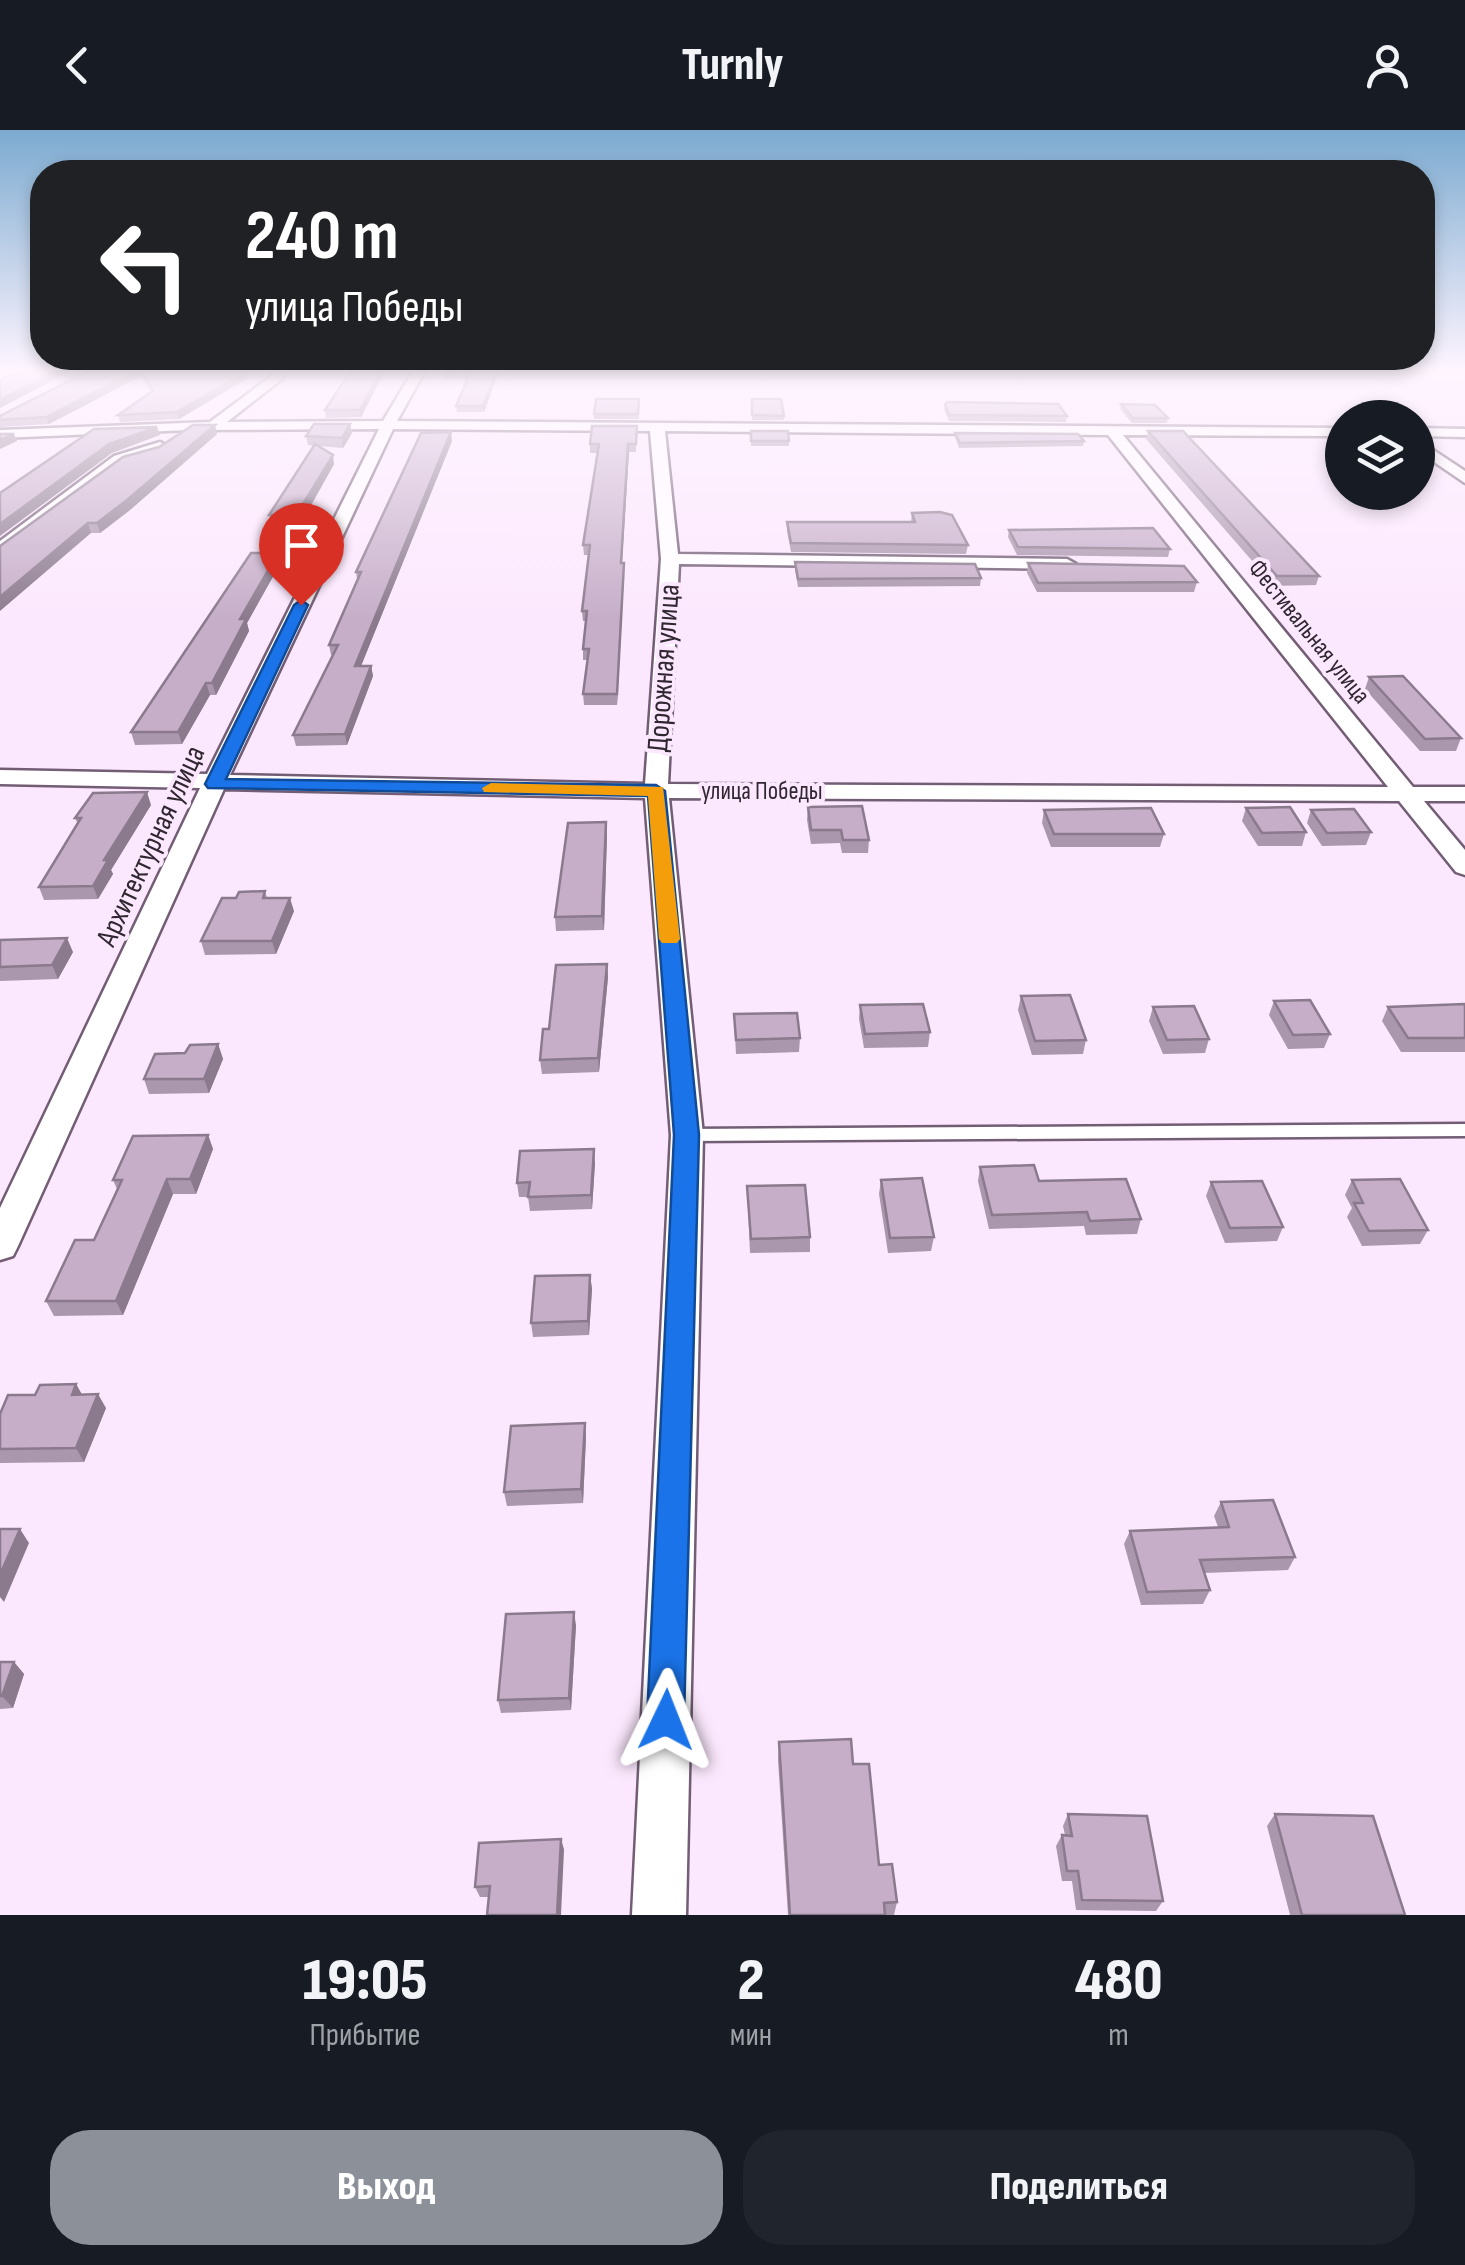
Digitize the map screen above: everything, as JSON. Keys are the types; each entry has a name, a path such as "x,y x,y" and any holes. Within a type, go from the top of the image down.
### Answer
{"street":[{"path":"0,549 119,459 143,452"},
{"name":"Архитектурная улица","path":"0,1246 214,784 375,452"},
{"name":"Дорожная улица","path":"659,452 670,559 656,791 686,1135 659,1915"},
{"name":"Фестивальная улица","path":"1128,452 1212,566 1465,868"},
{"path":"1435,456 1465,478"},
{"name":"Дорожная улица","path":"670,559 1084,565"},
{"name":"улица Победы","path":"0,778 656,791 1465,794"}],"lane":[{"path":"686,1135 1465,1130"}],"building":[{"path":"60,452 98,452 0,524 0,493"},
{"path":"140,452 183,452 97,523 88,523 0,597 0,546 123,457"},
{"path":"310,452 333,455 297,514 269,515"},
{"path":"412,452 443,452 355,666 371,666 345,734 293,735 338,645 329,645 361,572 356,572"},
{"path":"598,452 628,452 617,694 583,694 589,649 583,649 587,611 582,611 590,545 583,545"},
{"path":"1167,452 1203,452 1319,576 1277,576"},
{"path":"912,513 952,515 968,545 791,543 787,522 915,522"},
{"path":"1153,528 1170,549 1018,547 1009,530"},
{"path":"251,553 278,553 240,619 246,619 212,683 206,683 178,732 131,732"},
{"path":"795,562 975,564 981,578 798,579"},
{"path":"1028,563 1184,566 1197,582 1038,583"},
{"path":"1403,676 1461,738 1425,739 1369,677"},
{"path":"147,792 104,860 108,860 93,886 39,887 81,818 75,818 93,793"},
{"path":"862,806 869,840 843,840 841,830 811,830 808,807"},
{"path":"1290,807 1306,832 1262,833 1246,808"},
{"path":"1151,808 1164,834 1054,834 1044,810"},
{"path":"1354,809 1371,832 1327,833 1311,810"},
{"path":"606,822 602,916 555,917 568,823"},
{"path":"265,891 263,898 290,898 272,941 201,941 222,898 236,898 239,892"},
{"path":"67,938 52,965 0,967 0,940"},
{"path":"607,964 598,1058 540,1060 543,1029 549,1029 556,965"},
{"path":"1070,995 1086,1040 1035,1041 1021,996"},
{"path":"1310,1000 1330,1034 1293,1035 1274,1001"},
{"path":"923,1004 930,1032 865,1034 860,1005"},
{"path":"1465,1004 1465,1038 1408,1038 1388,1007"},
{"path":"1194,1006 1209,1039 1167,1040 1153,1007"},
{"path":"797,1013 800,1038 736,1040 734,1014"},
{"path":"218,1044 204,1079 144,1079 155,1054 185,1053 190,1045"},
{"path":"208,1135 190,1179 167,1179 116,1301 46,1301 75,1240 94,1240 122,1180 113,1180 133,1136"},
{"path":"594,1149 591,1195 528,1197 530,1182 517,1183 520,1151"},
{"path":"1034,1165 1039,1181 1126,1179 1141,1219 1090,1221 1087,1212 992,1215 980,1167"},
{"path":"922,1178 934,1237 890,1238 881,1180"},
{"path":"1400,1179 1428,1230 1369,1231 1354,1203 1363,1203 1352,1180"},
{"path":"1262,1181 1283,1227 1230,1228 1211,1182"},
{"path":"805,1185 810,1237 751,1239 747,1186"},
{"path":"590,1275 588,1321 531,1323 535,1276"},
{"path":"76,1384 72,1395 98,1394 76,1448 0,1449 0,1414 8,1395 35,1395 40,1385"},
{"path":"585,1423 581,1489 504,1492 511,1426"},
{"path":"1273,1500 1295,1557 1200,1560 1210,1590 1147,1592 1130,1531 1229,1527 1221,1502"},
{"path":"0,1529 20,1529 0,1575"},
{"path":"574,1612 569,1698 498,1700 506,1614"},
{"path":"0,1662 14,1662 2,1696 0,1696"},
{"path":"851,1739 853,1764 869,1764 879,1865 892,1864 897,1902 884,1903 885,1915 790,1915 779,1742"},
{"path":"1068,1814 1147,1816 1163,1901 1082,1900 1078,1871 1067,1871 1062,1835 1072,1836"},
{"path":"1275,1814 1373,1816 1405,1915 1302,1915"},
{"path":"561,1839 557,1915 487,1915 490,1886 475,1887 479,1843"}],"slow traffic":[{"path":"491,788 656,791 669,939"}],"route":[{"path":"301,605 214,784 656,791 686,1135 666,1720"}]}
